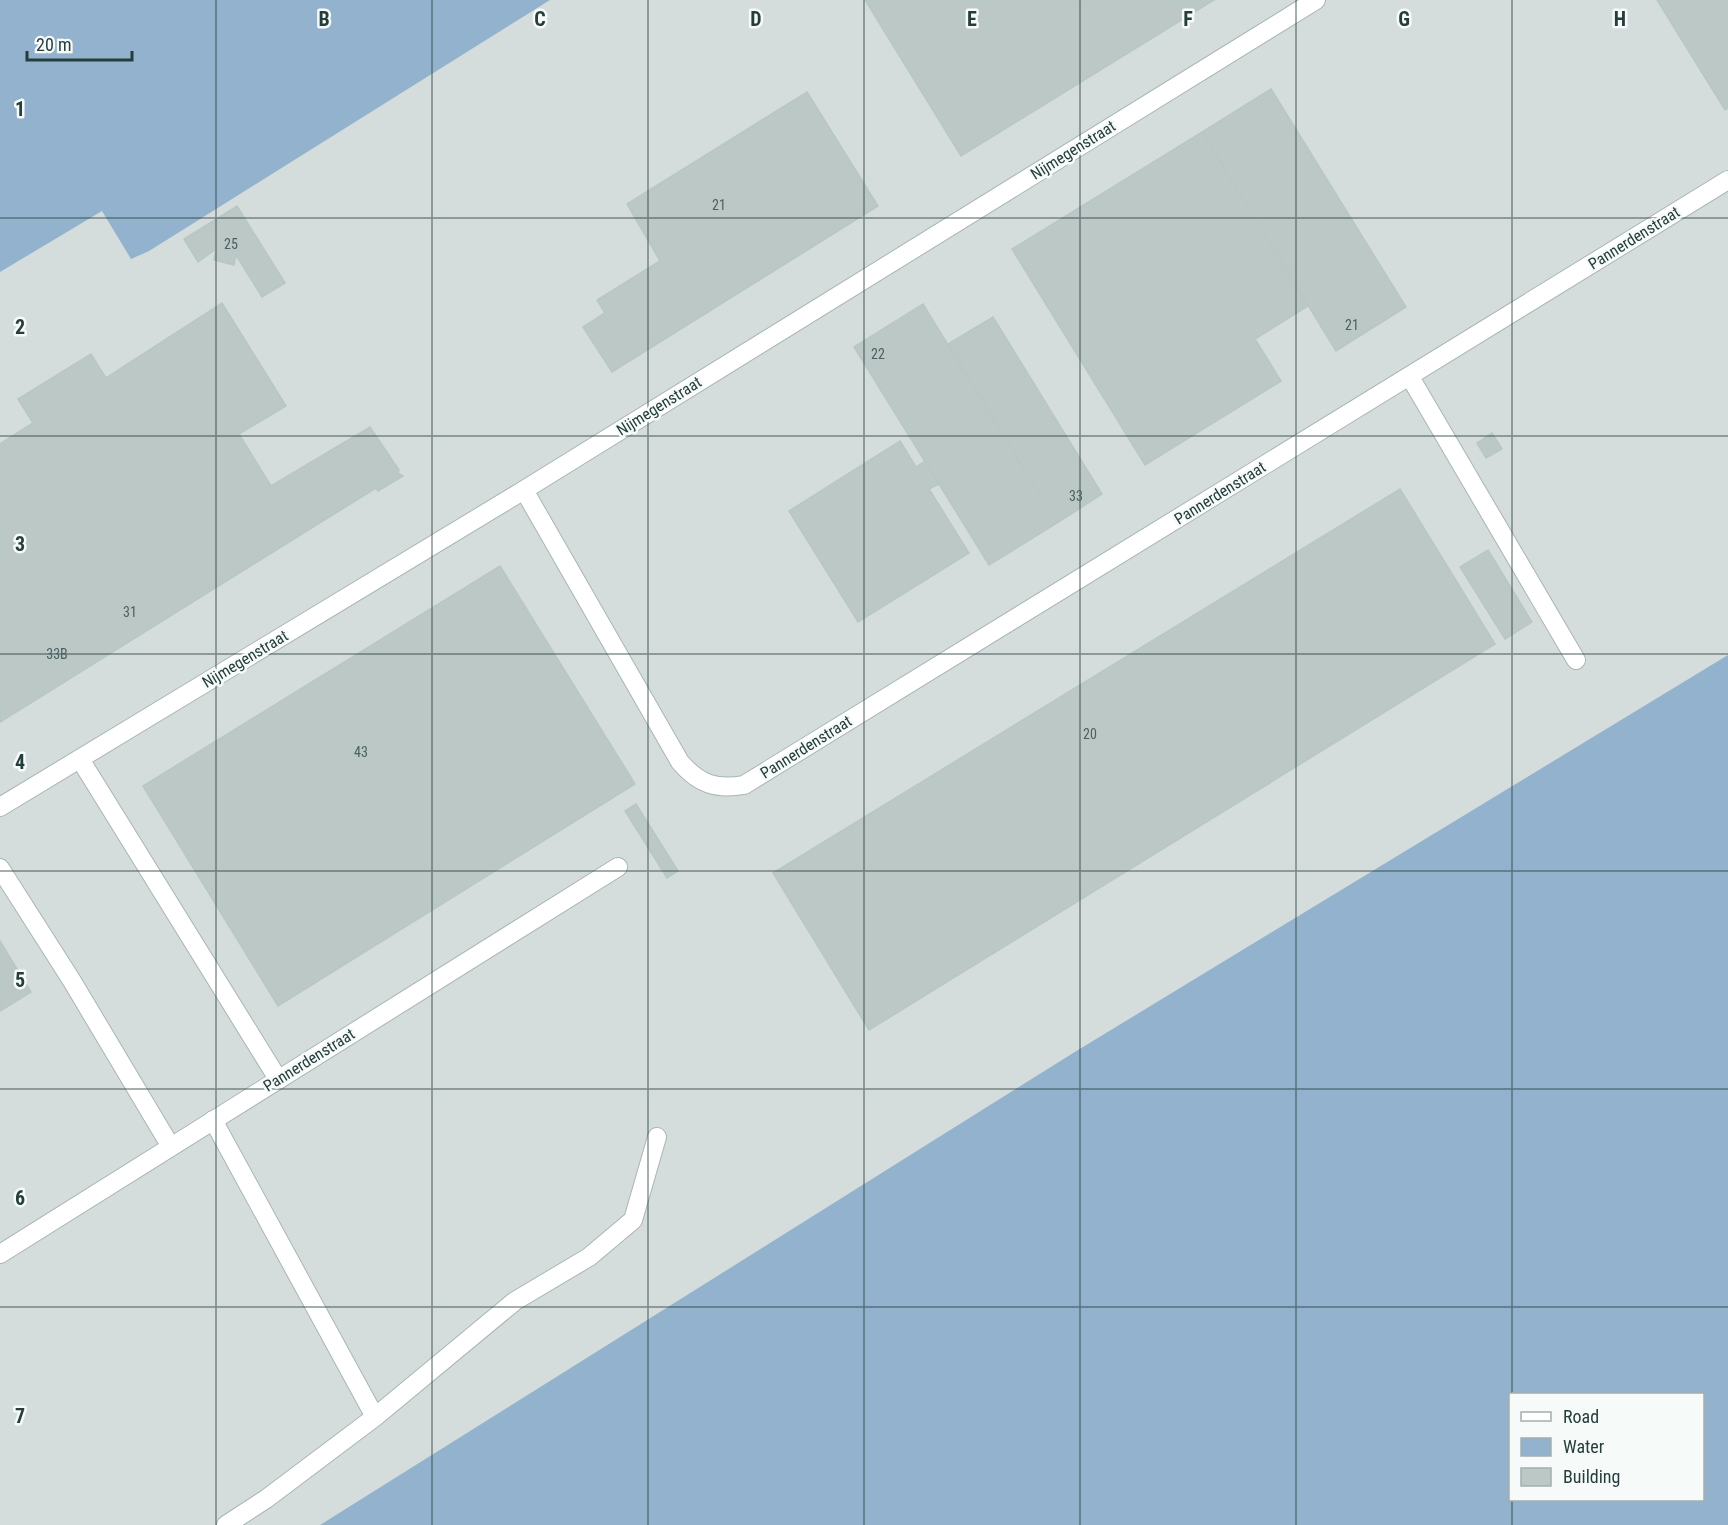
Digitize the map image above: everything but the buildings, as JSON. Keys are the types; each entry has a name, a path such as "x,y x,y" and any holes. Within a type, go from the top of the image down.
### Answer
{"street":[{"name":"Nijmegenstraat","path":"0,807 524,490 1316,0"},
{"name":"Pannerdenstraat","path":"524,490 673,751 692,776 707,785 726,788 744,785 1728,180"},
{"path":"1410,376 1576,660"},
{"path":"80,759 278,1079"},
{"name":"Pannerdenstraat","path":"0,1254 618,867"},
{"path":"0,868 72,981 171,1147"},
{"path":"213,1120 375,1417"},
{"path":"226,1525 266,1499 375,1417 515,1301 589,1257 633,1220 657,1137"}],"shaded area":[{"path":"413,0 1728,0 1728,710 403,1525 0,1525 0,249"}],"water":[{"path":"0,0 550,0 149,251 131,259 102,211 0,272"},
{"path":"1728,655 1728,1525 320,1525 1078,1050"}]}
